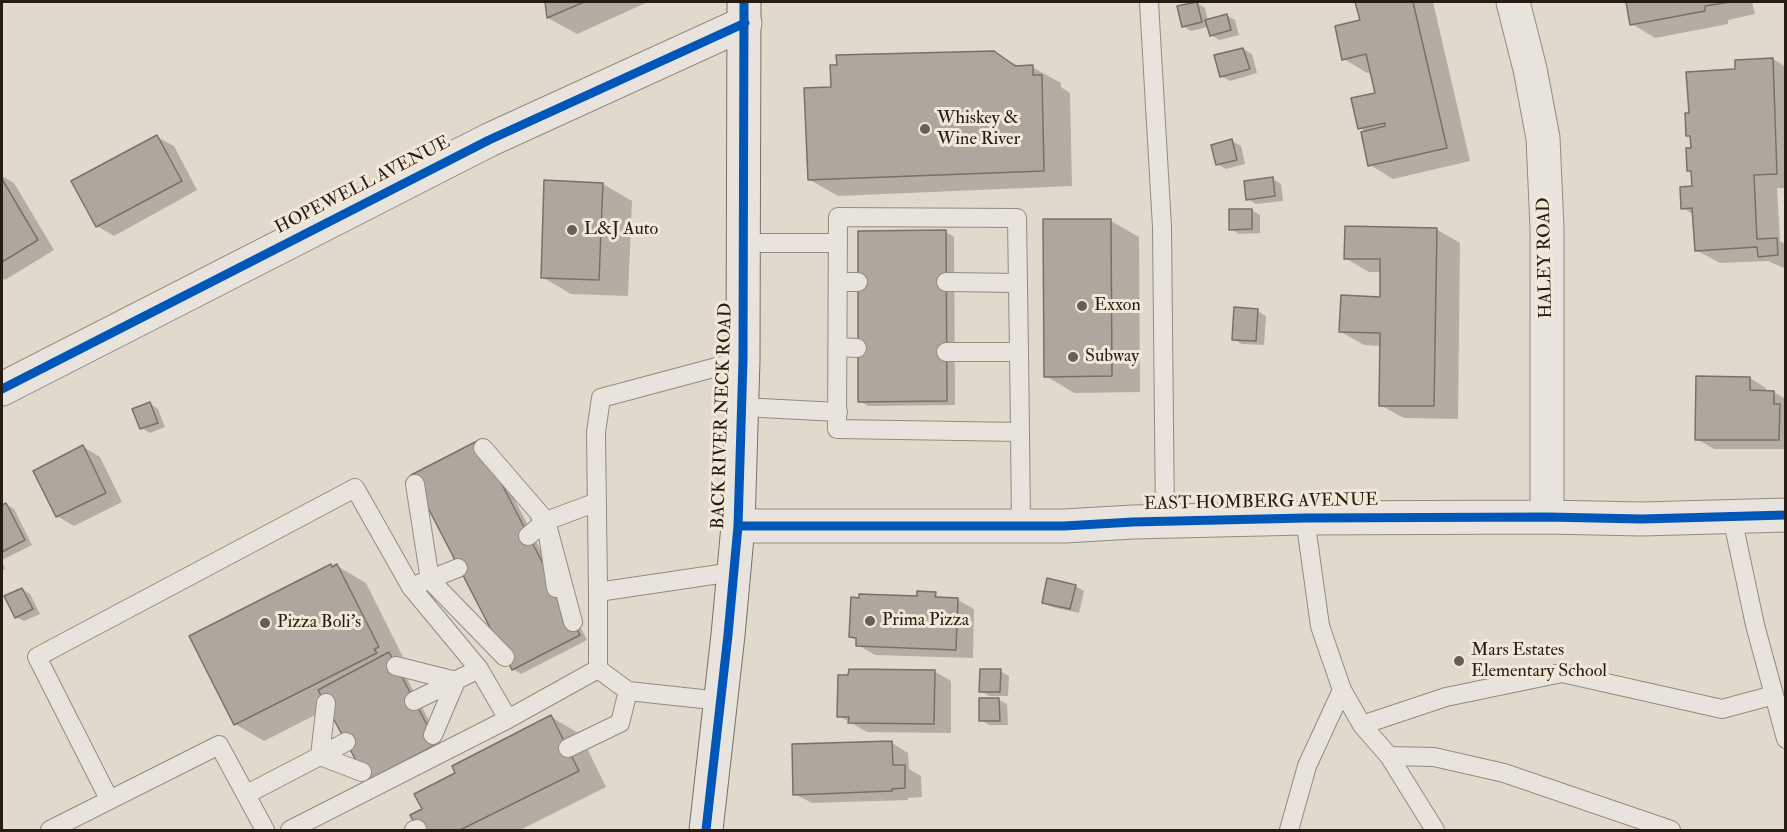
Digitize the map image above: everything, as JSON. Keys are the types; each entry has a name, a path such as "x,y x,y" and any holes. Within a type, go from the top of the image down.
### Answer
{"street":[{"name":"HALEY ROAD","path":"1514,2 1543,138 1547,228 1547,517"},
{"name":"BACK RIVER NECK ROAD","path":"706,831 738,526 743,360 744,12"},
{"name":"HOPEWELL AVENUE","path":"2,389 744,12"},
{"name":"EAST HOMBERG AVENUE","path":"738,526 1064,526 1305,518 1642,519 1785,515"}],"lane":[{"path":"1149,2 1162,227 1165,522"},
{"path":"1020,432 837,429 839,347 837,218 1017,218 1019,352 1020,432 1021,525"},
{"path":"744,243 837,243"},
{"path":"838,282 858,282"},
{"path":"946,282 1018,283"},
{"path":"839,347 857,348"},
{"path":"946,352 1019,352"},
{"path":"598,669 596,432 601,398 743,360"},
{"path":"742,407 838,412"},
{"path":"483,448 546,521 573,622"},
{"path":"500,481 546,521 556,588"},
{"path":"415,484 430,580 505,657"},
{"path":"109,799 37,657 356,488 411,587 479,669 508,719"},
{"path":"528,536 546,521 597,502"},
{"path":"430,580 431,514"},
{"path":"1732,517 1755,625 1785,739"},
{"path":"1305,518 1320,626 1342,690 1362,725 1389,756 1435,831"},
{"path":"411,587 458,568"},
{"path":"598,592 733,572"},
{"path":"430,580 487,623"},
{"path":"396,666 456,681"},
{"path":"414,701 479,669"},
{"path":"598,669 628,692 721,701"},
{"path":"290,831 508,719 598,669"},
{"path":"1362,725 1446,698 1562,673 1722,709 1774,695"},
{"path":"433,735 456,681"},
{"path":"1289,831 1307,766 1342,690"},
{"path":"568,748 620,723 628,692"},
{"path":"320,756 326,704"},
{"path":"247,794 346,742"},
{"path":"50,831 219,745 265,831"},
{"path":"320,756 362,772"},
{"path":"1389,756 1434,757 1504,773 1671,831"}],"building":[{"path":"545,2 584,2 547,18"},
{"path":"1197,2 1202,22 1182,27 1177,6"},
{"path":"1355,2 1413,2 1447,148 1368,166 1361,132 1385,126 1385,123 1358,129 1351,98 1375,93 1366,54 1342,60 1335,26 1360,20"},
{"path":"1626,2 1730,2 1705,6 1705,11 1630,25"},
{"path":"1227,14 1231,30 1210,36 1205,20"},
{"path":"1243,48 1250,69 1220,77 1214,55"},
{"name":"Whiskey & Wine River","path":"994,51 1015,66 1033,65 1033,75 1042,75 1044,171 808,180 804,88 831,87 830,65 837,65 836,55"},
{"path":"1773,58 1777,174 1754,175 1757,239 1777,238 1778,255 1758,257 1757,247 1695,251 1692,208 1681,209 1680,187 1692,186 1691,171 1687,171 1686,148 1691,148 1690,136 1686,136 1685,113 1689,113 1686,72 1735,69 1735,60"},
{"path":"157,135 182,181 96,227 71,181"},
{"path":"1232,139 1237,160 1216,165 1211,145"},
{"path":"1273,177 1275,196 1246,200 1244,181"},
{"path":"2,179 38,240 2,262"},
{"name":"L&J Auto","path":"544,180 603,183 599,280 541,278"},
{"path":"1229,209 1252,209 1252,229 1229,230"},
{"path":"1043,219 1111,219 1112,376 1044,377"},
{"path":"1345,226 1437,228 1434,406 1379,406 1380,333 1339,332 1341,295 1380,297 1380,259 1344,259"},
{"path":"946,230 947,401 858,402 858,231"},
{"path":"1234,307 1258,309 1256,341 1232,340"},
{"path":"1696,376 1750,377 1750,390 1774,391 1774,404 1780,404 1779,440 1695,440"},
{"path":"150,402 158,423 140,429 132,409"},
{"path":"479,440 580,635 512,670 411,475"},
{"path":"83,445 106,493 56,517 33,471"},
{"path":"6,503 25,540 2,552 2,505"},
{"path":"331,564 332,567 337,564 379,647 374,649 377,653 234,725 189,636"},
{"path":"1047,578 1076,585 1070,609 1042,603"},
{"path":"22,588 33,609 15,618 4,596"},
{"path":"917,591 936,592 935,597 958,598 956,650 856,646 856,638 849,637 851,597 859,598 859,594 917,596"},
{"path":"389,652 437,744 367,781 318,690"},
{"path":"849,669 935,670 934,724 848,723 849,717 837,717 838,675 848,675"},
{"path":"980,669 1001,669 1000,692 979,692"},
{"path":"979,698 999,698 1000,721 979,721"},
{"path":"551,715 579,771 460,830 418,830 410,815 422,809 414,794 455,773 452,766"},
{"path":"892,741 893,765 905,765 905,788 892,789 892,791 793,795 792,744"}],"cycle path":[{"path":"706,830 738,526 743,360 744,2"},
{"path":"2,389 489,140 745,23"},
{"path":"738,526 1064,526 1305,518 1642,519 1786,515"}],"place":[{"name":"Whiskey & Wine River","path":"925,129"},
{"name":"L&J Auto","path":"572,230"},
{"name":"Exxon","path":"1082,306"},
{"name":"Subway","path":"1073,357"},
{"name":"Prima Pizza","path":"870,621"},
{"name":"Pizza Boli's","path":"265,623"},
{"name":"Mars Estates Elementary School","path":"1459,661"}]}
